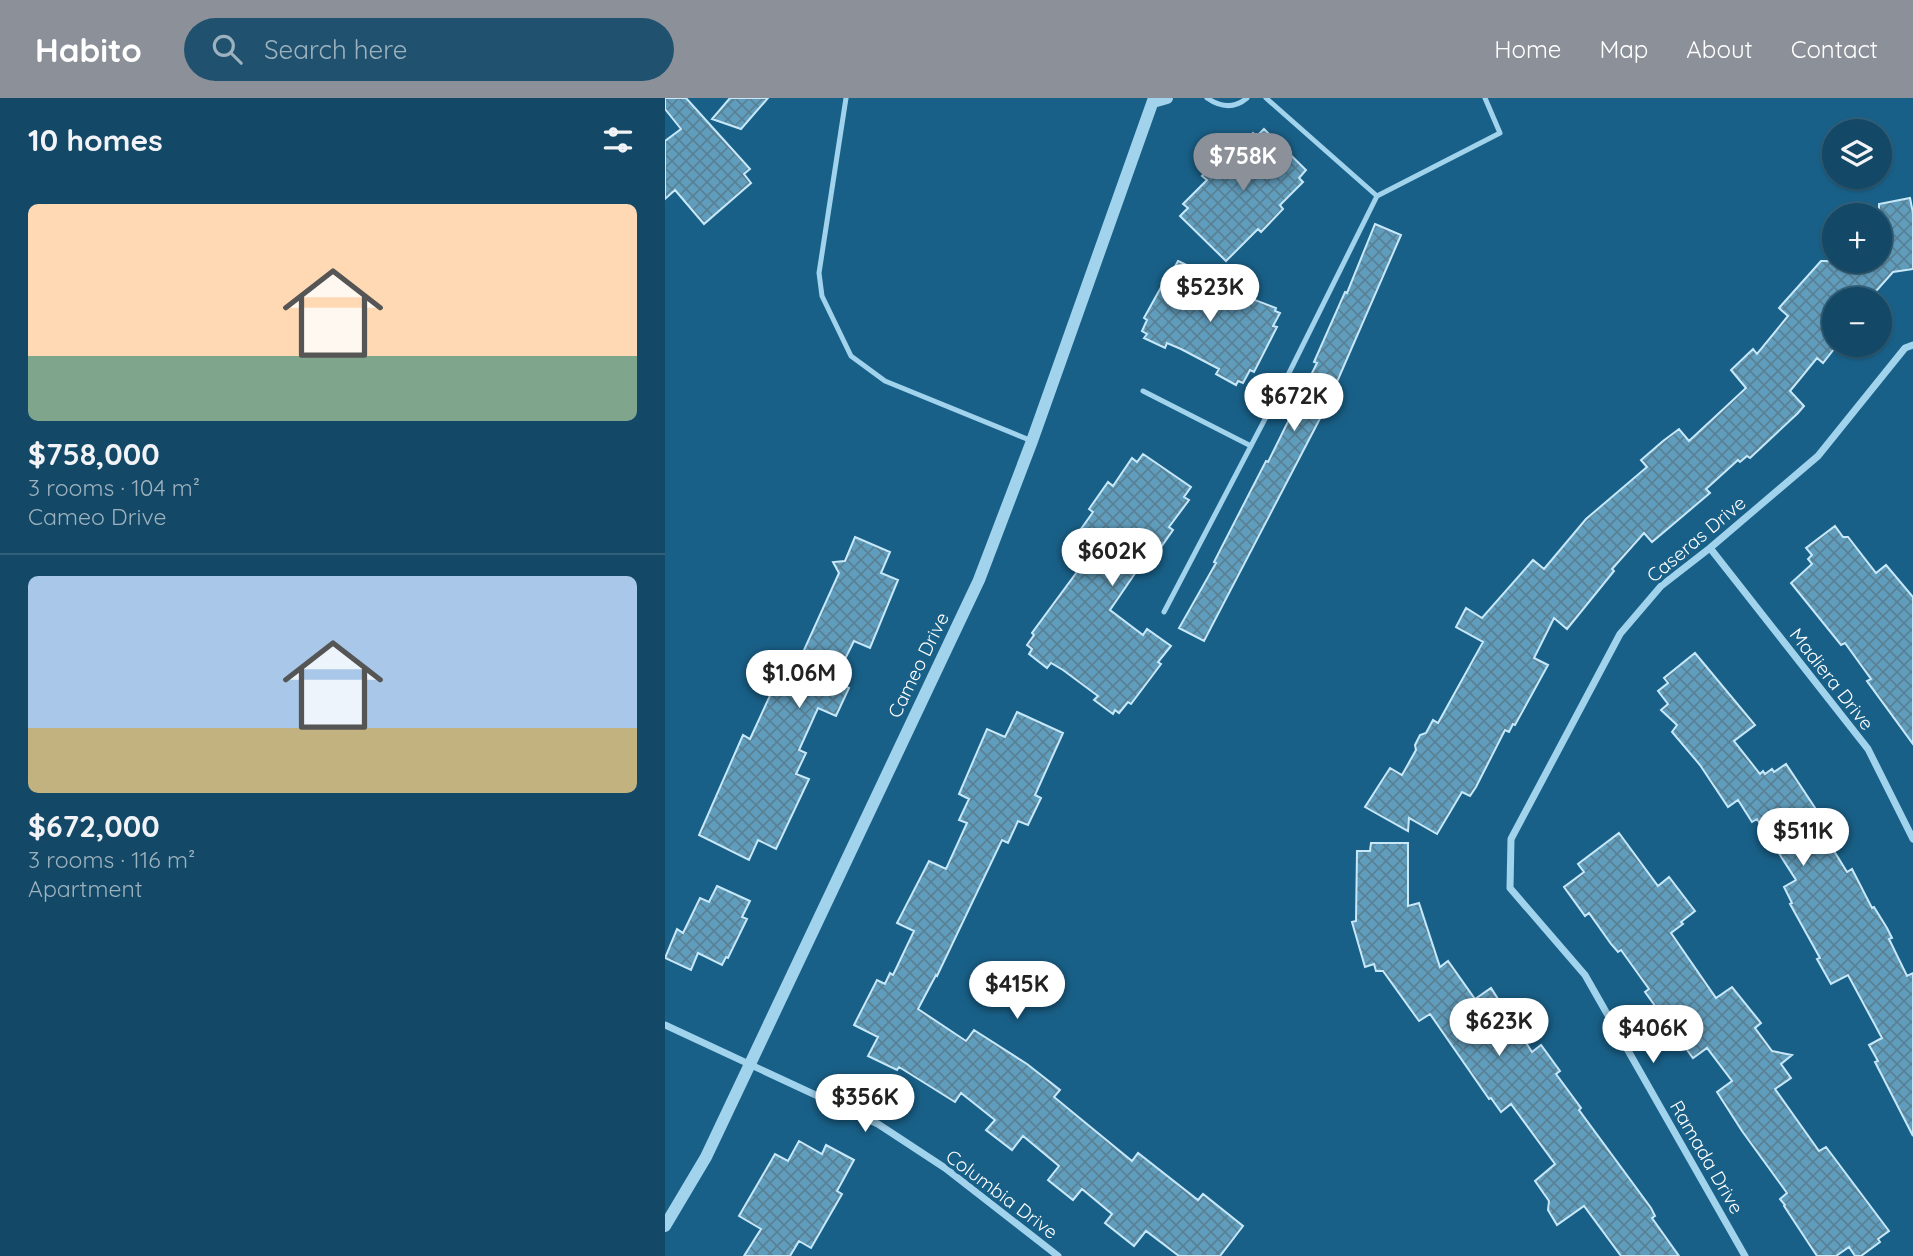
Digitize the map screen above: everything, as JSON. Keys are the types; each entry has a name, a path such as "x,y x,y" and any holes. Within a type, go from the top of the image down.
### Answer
{"street":[{"path":"1153,100 1167,98"},
{"name":"Cameo Drive","path":"665,1226 706,1157 979,580 1032,441 1153,100"},
{"name":"Caseras Drive","path":"1521,902 1510,888 1511,839 1620,634 1661,586 1818,456 1905,348 1913,345"},
{"name":"Madiera Drive","path":"1710,548 1868,749 1913,839"},
{"name":"Ramada Drive","path":"1521,902 1585,975 1745,1256"},
{"name":"Columbia Drive","path":"665,1026 878,1124 945,1168 1058,1256"}],"lane":[{"path":"846,98 818,274 822,296 851,356 885,381 1032,441"},
{"path":"1207,98 1225,106 1234,105 1247,98"},
{"path":"1266,98 1377,196"},
{"path":"1164,612 1377,196 1500,133 1485,98"},
{"path":"1143,391 1251,446"}],"building":[{"path":"665,98 686,98 750,169 744,174 751,183 704,224 675,190 665,199 665,141 681,129 665,109"},
{"path":"730,98 768,98 741,129 712,119"},
{"path":"1264,129 1306,170 1299,178 1303,182 1280,205 1283,209 1261,232 1258,229 1226,261 1180,216 1188,208 1183,204 1207,180 1202,176 1226,152 1230,156 1253,133 1257,136"},
{"path":"1910,198 1913,213 1913,269 1893,272 1880,287 1822,287 1822,357 1828,357 1823,363 1817,358 1790,391 1804,406 1750,458 1747,456 1740,462 1738,460 1706,489 1710,493 1652,542 1644,533 1612,569 1614,571 1567,629 1554,618 1534,658 1548,665 1515,725 1513,724 1509,732 1505,730 1470,796 1462,792 1437,834 1409,818 1408,831 1365,807 1390,768 1402,775 1416,750 1415,745 1420,735 1426,733 1433,720 1438,723 1483,642 1456,627 1466,608 1482,618 1533,560 1544,569 1586,519 1647,467 1641,460 1679,429 1689,441 1746,388 1731,370 1753,349 1757,354 1788,316 1779,308 1821,261 1822,273 1892,273 1892,203 1884,203"},
{"path":"1375,224 1401,235 1326,407 1204,641 1179,628 1216,563 1214,562 1317,363 1314,362 1345,292 1347,293"},
{"path":"1178,261 1210,276 1209,278 1217,283 1208,306 1242,295 1276,308 1275,311 1280,313 1273,326 1277,327 1254,372 1250,370 1243,383 1238,381 1236,385 1216,374 1219,369 1181,349 1167,343 1165,348 1144,338 1147,334 1142,331 1147,320 1144,318"},
{"path":"1143,454 1191,487 1184,497 1189,500 1169,527 1173,530 1154,557 1149,553 1110,610 1143,635 1147,629 1171,646 1131,704 1128,702 1119,713 1115,710 1113,714 1094,700 1098,696 1063,670 1051,663 1047,668 1029,654 1032,649 1027,645 1034,635 1032,633 1085,561 1071,551 1078,541 1074,539 1093,512 1089,509 1108,482 1113,486 1132,458 1137,462"},
{"path":"1835,526 1843,537 1848,537 1876,573 1886,565 1913,597 1913,744 1867,681 1871,679 1845,643 1841,645 1791,583 1812,564 1808,559 1812,555 1806,548"},
{"path":"855,537 890,552 881,573 898,580 870,648 854,641 834,681 849,688 836,716 818,708 799,750 806,753 796,774 809,779 776,849 758,840 749,860 699,835 743,735 750,739 784,665 795,670 839,573 833,562 845,561"},
{"path":"1695,653 1755,725 1734,741 1760,774 1772,769 1774,772 1786,764 1829,829 1823,833 1847,872 1852,869 1872,908 1874,907 1887,928 1892,938 1889,939 1907,976 1913,973 1913,1136 1869,1045 1882,1038 1848,975 1831,984 1790,904 1792,903 1784,887 1796,880 1757,819 1752,822 1738,800 1728,807 1700,765 1672,732 1677,725 1661,710 1668,704 1658,691 1668,683 1664,678"},
{"path":"1017,712 1063,733 1035,795 1041,798 1028,825 1018,821 1008,843 1002,840 937,976 918,1009 966,1041 974,1030 1027,1064 1060,1090 1054,1097 1132,1161 1138,1153 1198,1200 1203,1194 1243,1226 1220,1256 1179,1256 1146,1231 1134,1246 1105,1223 1112,1214 1082,1189 1073,1200 1048,1180 1059,1166 1023,1136 1012,1150 986,1130 995,1120 961,1093 955,1102 899,1067 897,1070 868,1056 878,1037 854,1025 877,980 885,984 890,973 893,975 914,931 897,923 929,861 946,869 967,823 959,820 969,799 959,794 987,729 1005,737"},
{"path":"1619,833 1658,886 1669,877 1695,911 1671,933 1716,998 1732,987 1761,1023 1755,1028 1772,1051 1792,1055 1781,1064 1791,1078 1775,1089 1819,1151 1826,1147 1889,1231 1878,1239 1880,1242 1861,1256 1855,1256 1849,1247 1836,1256 1817,1256 1780,1199 1787,1193 1717,1092 1732,1081 1707,1048 1693,1058 1645,992 1649,989 1621,950 1618,952 1611,944 1589,913 1585,916 1564,887 1584,872 1578,864"},
{"path":"1371,843 1408,843 1408,906 1419,903 1440,967 1448,961 1475,999 1491,988 1532,1052 1541,1045 1560,1071 1556,1074 1581,1108 1579,1110 1651,1208 1655,1216 1652,1218 1679,1256 1621,1256 1584,1206 1557,1225 1548,1210 1549,1201 1535,1181 1555,1164 1511,1104 1501,1112 1430,1014 1419,1021 1383,971 1376,971 1374,964 1365,967 1352,922 1356,921 1357,851 1370,851"},
{"path":"717,886 750,901 742,917 747,919 728,958 726,957 722,965 698,953 691,970 665,958 677,929 683,933 700,898 709,902"},
{"path":"799,1141 822,1154 826,1145 854,1160 837,1191 842,1194 811,1248 799,1241 790,1256 744,1256 761,1229 739,1216 775,1154 788,1161"}]}
